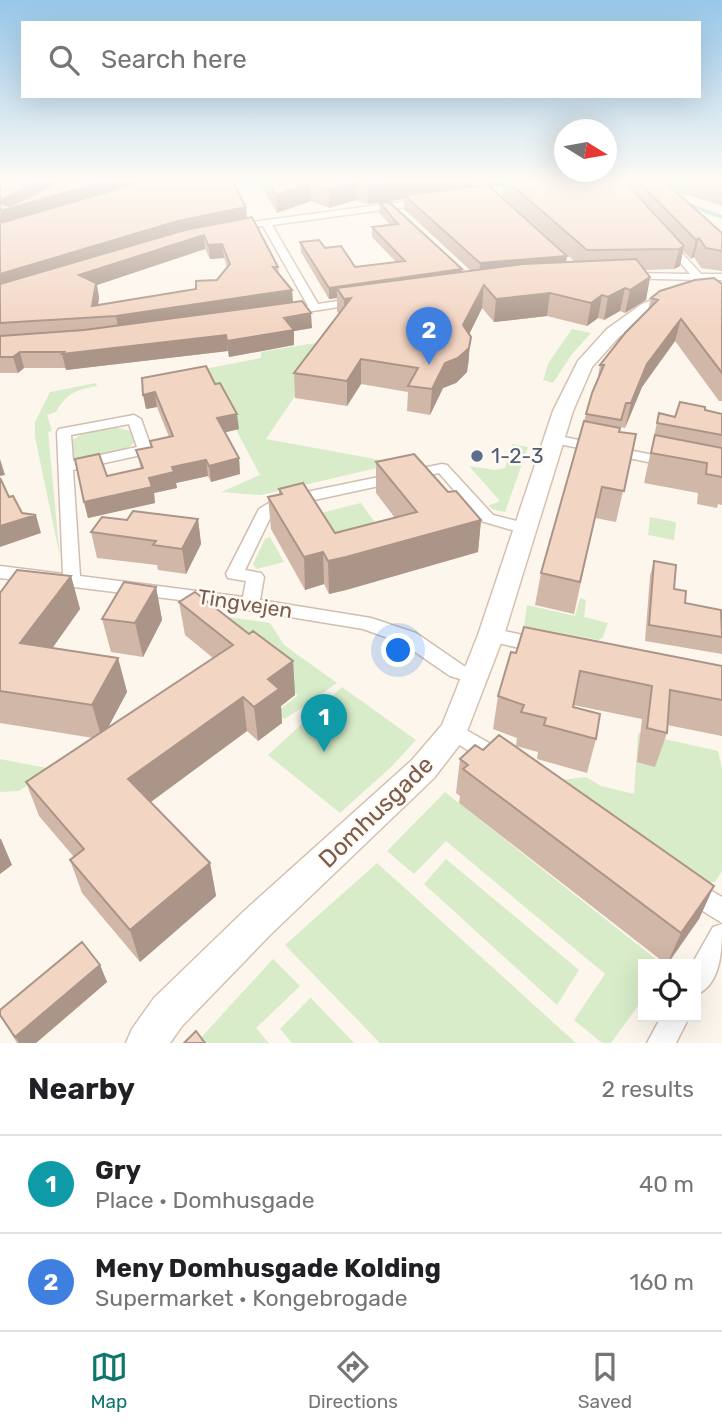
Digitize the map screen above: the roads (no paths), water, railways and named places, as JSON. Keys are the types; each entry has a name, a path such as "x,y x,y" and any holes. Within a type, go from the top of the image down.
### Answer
{"street":[{"path":"270,230 314,307"},
{"path":"662,237 715,287"},
{"path":"619,276 715,287"},
{"name":"Domhusgade","path":"146,1043 168,1013 247,933 423,769 454,731 477,677 572,388 584,365 613,333 639,313 662,300 715,287"},
{"path":"276,314 365,300"},
{"path":"66,467 145,450 134,419 64,432 72,581"},
{"path":"554,439 679,464"},
{"path":"251,605 255,577 234,574 267,509 277,503 442,468 487,518 526,529"},
{"name":"Tingvejen","path":"0,572 251,605 391,630 409,638 457,671 477,677"},
{"path":"491,635 559,650"},
{"path":"454,731 520,771"},
{"path":"677,880 722,911"},
{"path":"701,973 722,936"},
{"path":"661,1043 673,1022"}],"place":[{"name":"Meny Domhusgade Kolding","path":"429,365"},
{"name":"1-2-3","path":"477,456"},
{"name":"Gry","path":"324,752"}]}
